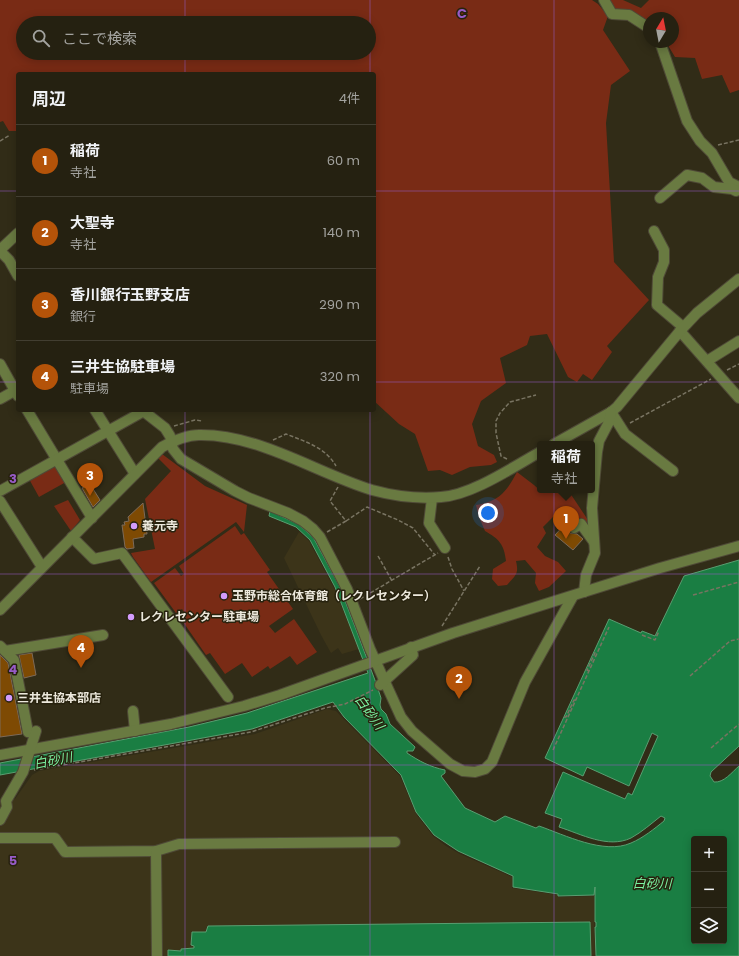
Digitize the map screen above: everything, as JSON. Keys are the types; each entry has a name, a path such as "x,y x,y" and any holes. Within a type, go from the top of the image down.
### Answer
{"street":[{"path":"604,0 612,14 629,15 643,24"},
{"path":"662,48 687,121 700,141 712,153 729,182 739,187"},
{"path":"660,198 687,175 702,178 714,187 732,189 739,192"},
{"path":"654,232 664,250 664,262 658,277 657,305 682,329 739,398"},
{"path":"16,235 0,251 4,263 16,274"},
{"path":"559,441 611,412 617,407 697,313 739,279"},
{"path":"707,361 739,341"},
{"path":"0,364 16,390"},
{"path":"0,399 16,392"},
{"path":"28,412 92,518"},
{"path":"97,412 135,474"},
{"path":"0,491 141,412"},
{"path":"144,412 165,428 170,436 173,449 181,459 235,491 303,521 320,537 347,589 370,663 401,717 412,731 426,744 450,764 463,771 475,772 485,769 492,762 525,682 573,596"},
{"path":"611,412 625,434 673,471"},
{"path":"595,474 599,441 609,422 611,412"},
{"path":"0,610 162,447 171,442 198,435 217,436 263,446 342,479 373,490 397,496 432,498 455,495 471,489 537,454"},
{"path":"584,592 586,575 595,553 592,508 593,493"},
{"path":"432,498 429,523 445,548"},
{"path":"0,501 42,567"},
{"path":"574,528 581,524 594,542"},
{"path":"72,537 94,559 122,553 228,697"},
{"path":"0,755 29,753 170,724 280,696 460,630 660,568 739,546"},
{"path":"3,649 102,635"},
{"path":"383,684 413,655 411,647"},
{"path":"0,820 6,807 5,796 22,772 29,753 32,731 14,660 3,649"},
{"path":"133,711 135,731"},
{"path":"0,838 55,838 65,852 156,851 179,844 395,842"},
{"path":"156,851 157,956"}],"path":[{"path":"0,141 10,135"},
{"path":"707,147 739,140"},
{"path":"622,428 739,364"},
{"path":"513,458 507,459 501,456 496,433 496,421 500,413 510,402 536,395"},
{"path":"165,428 195,420 202,421"},
{"path":"263,446 282,434 286,434 322,449 332,459 342,479 330,501 346,521"},
{"path":"320,537 367,507 413,528 435,555"},
{"path":"352,603 392,581 445,548 452,569 464,591"},
{"path":"378,556 392,581"},
{"path":"442,626 480,566"},
{"path":"693,595 739,582"},
{"path":"553,750 609,627"},
{"path":"642,635 655,640 659,631"},
{"path":"690,676 730,641 739,638"},
{"path":"589,671 587,670 594,653"},
{"path":"22,772 251,732 325,708 345,704 383,684"},
{"path":"564,717 566,717 574,700 576,701"},
{"path":"711,748 739,724"}],"shaded area":[{"path":"0,0 592,0 598,4 608,16 603,30 630,71 611,85 606,123 614,262 649,300 607,346 612,352 592,380 583,374 577,382 568,377 547,334 530,336 527,345 500,358 506,383 481,401 472,424 478,446 494,455 497,462 491,465 470,467 452,475 440,470 428,471 415,434 399,424 376,403 376,72 16,72 16,131 9,131 3,121 0,122"},
{"path":"608,0 623,0 641,8 649,0 739,0 739,90 730,93 722,75 702,79 695,58 675,57 670,48 679,48 679,12 643,12 643,22 613,11"},
{"path":"162,454 205,486 247,505 244,532 236,522 151,582 131,553 155,549 145,499 171,471 158,458"},
{"path":"56,464 66,482 39,497 29,479"},
{"path":"517,472 537,488 537,493 570,493 590,523 590,532 576,524 559,511 543,527 546,533 537,547 545,556 558,562 566,571 549,587 539,591 535,583 536,573 525,560 516,561 517,572 507,585 498,586 492,579 493,569 506,561 504,550 494,537 485,531 476,505 497,498 509,485"},
{"path":"68,500 80,520 71,531 54,506"},
{"name":"玉野市総合体育館（レクレセンター）","path":"235,526 241,535 244,533 270,570 267,572 293,609 269,626 275,633 294,619 317,652 297,665 290,656 270,669 268,666 252,677 242,663 225,674 210,653 206,655 181,619 186,615 182,609 176,613 154,583 175,568 181,576 184,574 179,566"},
{"path":"299,532 309,541 334,588 359,649 342,654 338,648 331,653 321,635 284,558"},
{"path":"327,709 336,711 400,776 416,814 433,836 446,846 460,854 512,877 512,888 558,895 558,897 594,896 595,956 0,956 0,800 15,799 32,775 39,771 255,734"}],"water":[{"name":"白砂川","path":"270,511 298,524 313,537 339,585 376,683 381,698 381,709 386,714 390,724 415,747 413,751 407,751 407,753 416,759 445,770 445,773 441,776 465,808 495,822 505,816 536,828 539,826 585,842 609,847 620,846 635,841 664,821 665,818 661,816 631,838 613,842 595,839 559,827 562,819 545,813 563,772 625,799 628,793 632,795 658,736 652,733 629,786 587,767 583,776 545,758 609,619 641,633 642,631 655,636 684,576 739,560 739,746 711,772 710,776 714,782 721,781 728,777 739,766 739,956 596,956 595,887 594,895 558,896 558,894 513,887 513,876 458,851 434,835 416,812 401,775 344,717 333,702 252,729 0,775 0,763 189,727 247,713 368,673 335,587 310,540 296,527 269,516"},
{"path":"590,922 591,956 168,956 168,950 181,951 181,949 194,948 194,946 191,945 192,932 206,932 208,926"}],"building":[{"path":"90,484 100,500 93,507 82,488"},
{"name":"養元寺","path":"143,503 147,534 144,534 144,537 133,539 134,548 127,549 125,547 122,525 125,525 124,522 129,521 128,517"},
{"path":"566,523 570,533 577,534 583,539 573,550 555,535"},
{"path":"32,653 36,675 24,678 19,655"},
{"name":"三井生協本部店","path":"0,655 8,663 22,734 0,737"}],"place":[{"name":"香川銀行玉野支店","path":"90,496"},
{"name":"養元寺","path":"134,526"},
{"name":"稲荷","path":"566,539"},
{"name":"玉野市総合体育館（レクレセンター）","path":"224,596"},
{"name":"レクレセンター駐車場","path":"131,617"},
{"name":"三井生協駐車場","path":"81,668"},
{"name":"三井生協本部店","path":"9,698"},
{"name":"大聖寺","path":"459,699"}]}
